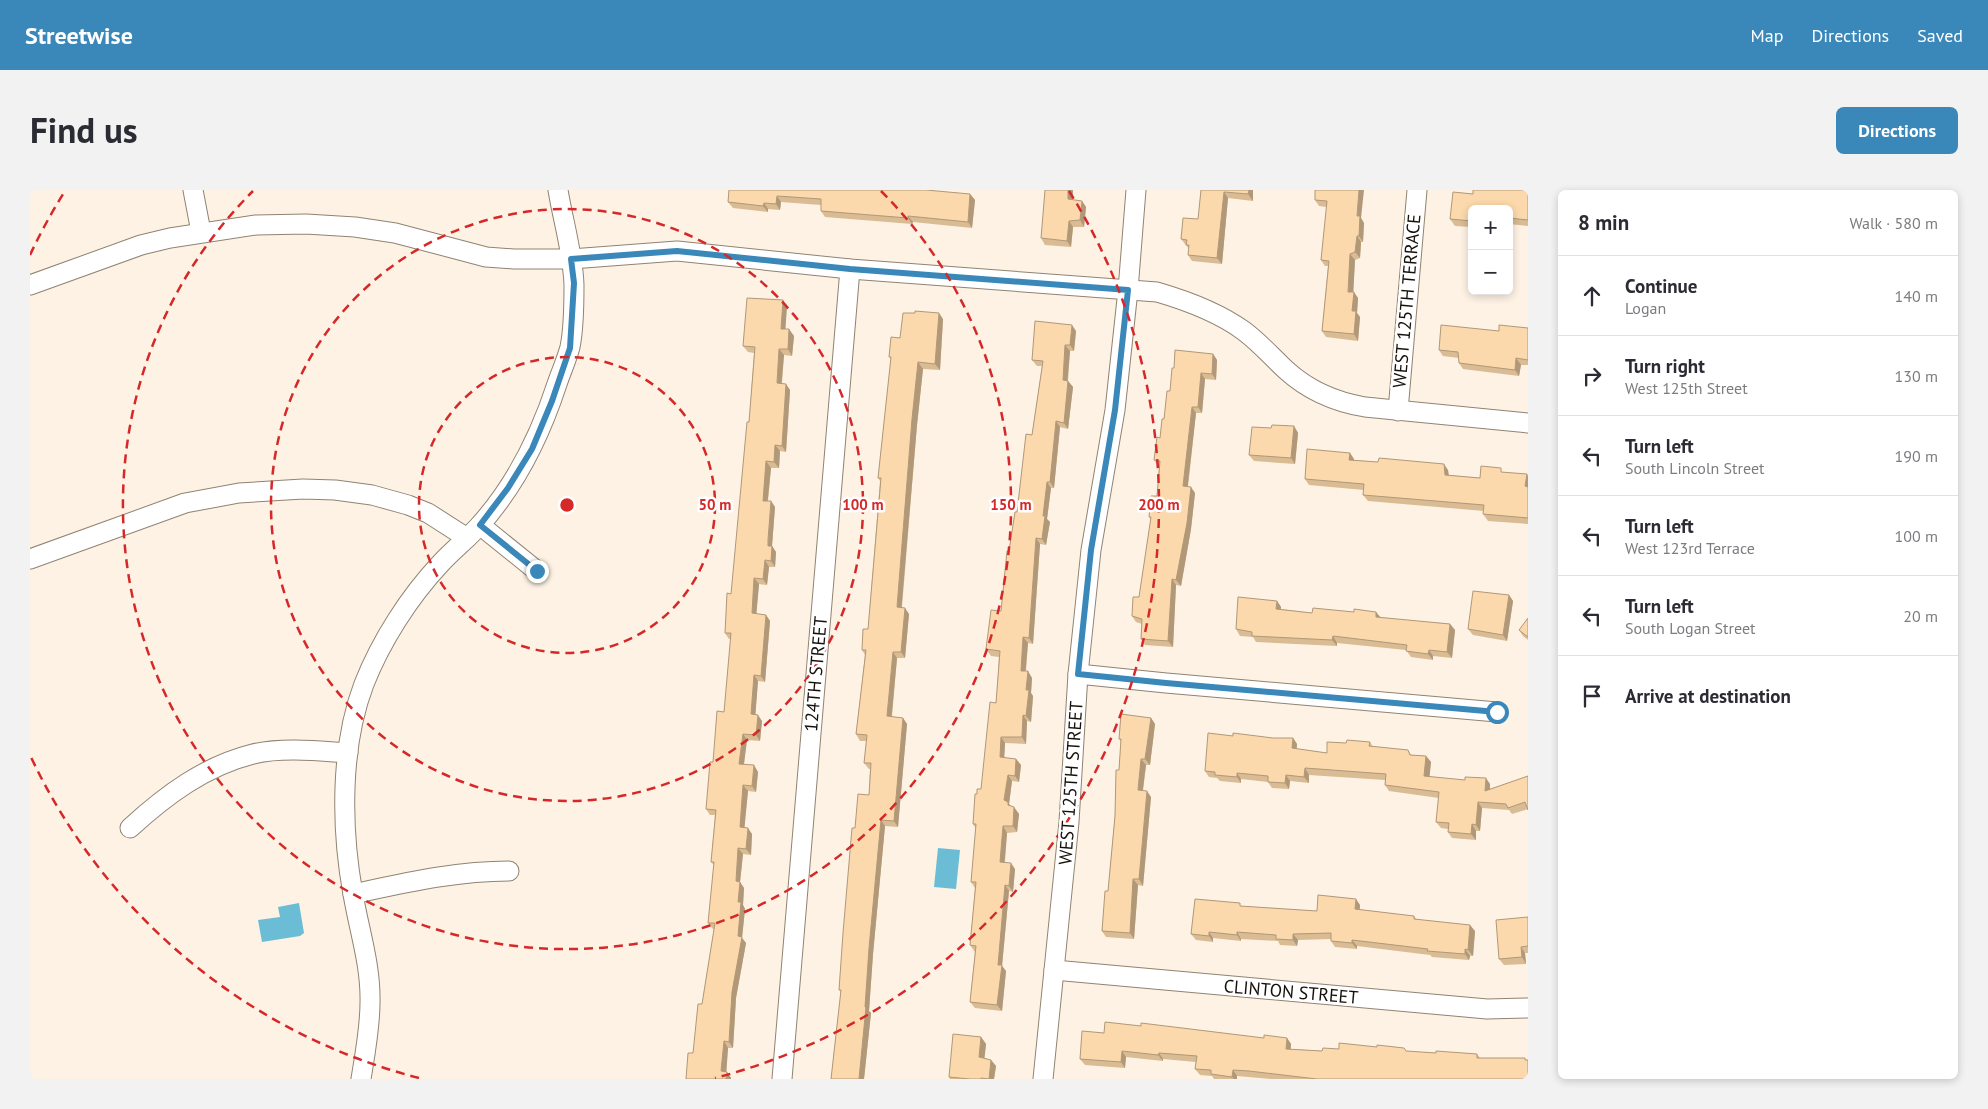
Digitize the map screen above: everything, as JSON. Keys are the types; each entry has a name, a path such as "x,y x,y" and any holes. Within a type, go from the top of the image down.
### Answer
{"street":[{"path":"193,190 201,232"},
{"path":"361,1079 366,1053 370,1002 367,954 353,894 346,828 348,753 354,721 364,685 388,635 428,578 473,531 508,488 532,449 552,401 570,348 574,283 558,190"},
{"name":"WEST 125TH STREET","path":"1043,1079 1069,822 1078,674 1091,550 1115,410 1128,290 1136,190"},
{"name":"WEST 125TH TERRACE","path":"1398,411 1417,190"},
{"path":"30,284 141,245 201,232 256,225 306,224 356,227 395,233 486,257 571,259 677,251 850,269 1157,292 1182,299 1215,313 1243,330 1297,378 1325,397 1345,404 1398,411 1528,423"},
{"name":"124TH STREET","path":"782,1079 850,269"},
{"path":"30,559 185,503 239,493 304,489 335,490 372,495 408,504 473,531 537,571"},
{"path":"1078,674 1497,712"},
{"path":"130,828 160,800 188,782 217,767 245,757 254,754 304,750 348,753"},
{"path":"353,894 438,876 476,871 509,871"},
{"name":"CLINTON STREET","path":"1054,970 1487,1009 1528,1008"}],"water":[{"path":"938,848 960,850 956,889 934,887"},
{"path":"299,903 304,933 300,936 262,942 258,920 280,917 278,907"}],"building":[{"path":"729,190 926,190 970,194 968,222 908,216 908,218 821,211 821,199 777,196 776,204 764,203 763,206 728,202"},
{"path":"1045,190 1068,190 1068,199 1082,201 1080,220 1069,221 1067,241 1041,238"},
{"path":"1201,190 1249,190 1248,194 1224,192 1217,258 1188,255 1189,245 1186,245 1187,240 1181,239 1183,218 1198,219"},
{"path":"1315,190 1359,190 1357,216 1360,216 1359,236 1357,236 1355,252 1350,254 1348,292 1354,292 1352,311 1356,311 1354,334 1322,331 1329,261 1321,260 1327,201 1315,200"},
{"path":"1473,190 1528,190 1528,220 1513,218 1513,205 1468,205 1468,221 1450,219 1453,192 1473,194"},
{"path":"747,298 783,300 781,329 789,329 788,349 779,349 777,383 786,384 782,446 775,445 774,462 766,461 763,501 771,501 768,546 772,546 771,561 765,560 763,579 754,578 752,613 766,615 761,676 754,675 751,714 758,715 756,735 743,734 739,764 754,765 752,786 743,785 740,827 748,828 746,849 738,848 736,881 740,882 738,902 741,902 738,936 742,937 732,992 729,1042 724,1041 721,1071 727,1072 726,1079 686,1079 688,1053 693,1053 698,1004 702,1004 715,923 708,923 714,862 711,862 716,810 706,809 710,762 713,762 717,711 724,712 731,633 725,633 727,593 731,594 747,422 749,422 755,347 743,346"},
{"path":"915,311 939,313 935,364 918,362 912,419 897,607 905,608 901,652 893,652 887,716 903,718 894,821 881,820 859,1079 831,1079 841,990 839,990 852,828 855,828 858,794 869,795 871,763 864,763 867,735 856,734 866,650 862,650 863,629 868,629 881,478 878,478 891,357 889,357 891,337 900,338 903,313 915,313"},
{"path":"1035,321 1072,325 1070,345 1065,345 1063,380 1068,381 1064,423 1056,421 1050,482 1047,482 1042,539 1036,538 1029,638 1023,637 1021,671 1028,671 1026,690 1029,690 1026,716 1023,715 1022,737 1001,737 1000,757 1016,759 1015,776 1008,775 1004,800 1008,802 1008,805 1014,807 1013,826 1003,826 1000,862 1011,863 1009,886 1005,885 998,965 1002,965 997,1005 970,1002 976,946 970,945 976,882 971,882 976,824 973,824 975,794 977,794 977,789 981,789 990,702 996,703 1000,651 986,649 991,610 1001,611 1007,551 1009,551 1015,512 1017,512 1026,434 1032,435 1043,361 1032,360"},
{"path":"1441,325 1499,331 1499,325 1528,328 1528,360 1516,358 1515,370 1459,363 1458,352 1439,350"},
{"path":"1175,350 1213,354 1212,374 1201,373 1198,407 1192,407 1183,486 1191,487 1187,523 1176,580 1172,579 1168,641 1141,639 1142,619 1132,616 1133,597 1139,597 1151,517 1149,517 1151,496 1157,496 1160,461 1154,460 1157,437 1160,438 1162,419 1164,419 1167,391 1170,391"},
{"path":"1272,425 1294,426 1291,458 1249,455 1252,427 1271,428"},
{"path":"1307,449 1350,453 1349,460 1378,462 1379,458 1444,464 1445,475 1480,478 1481,466 1501,468 1501,472 1527,474 1525,486 1528,487 1528,518 1483,514 1484,505 1363,495 1364,484 1305,479"},
{"path":"1473,591 1509,595 1503,635 1468,629"},
{"path":"1238,597 1277,601 1276,609 1312,613 1313,608 1354,612 1354,609 1376,612 1376,617 1450,624 1447,652 1429,650 1428,654 1406,651 1407,645 1333,636 1332,640 1252,636 1252,632 1236,629"},
{"path":"1528,618 1528,637 1519,630"},
{"path":"1121,714 1151,718 1145,759 1141,759 1138,790 1147,791 1139,879 1133,879 1130,933 1102,931 1105,891 1108,891 1115,816 1116,770 1119,770"},
{"path":"1208,733 1233,736 1233,733 1273,738 1293,738 1292,748 1327,753 1327,742 1346,743 1347,740 1370,742 1369,746 1408,750 1410,755 1426,756 1424,776 1465,780 1465,777 1486,778 1485,791 1528,776 1528,810 1525,802 1508,808 1506,804 1478,802 1476,825 1472,824 1471,834 1448,832 1449,823 1436,822 1439,792 1385,785 1386,774 1305,768 1304,777 1286,775 1285,783 1268,782 1268,776 1237,773 1237,777 1215,775 1215,772 1205,771"},
{"path":"1318,895 1356,899 1355,909 1414,916 1414,919 1470,925 1468,950 1465,949 1465,954 1427,951 1428,949 1352,940 1352,943 1331,941 1331,933 1293,934 1293,940 1276,939 1276,935 1237,932 1237,935 1209,932 1209,936 1191,934 1195,899 1240,903 1240,906 1317,911"},
{"path":"1528,917 1528,946 1521,947 1522,957 1499,959 1496,920"},
{"path":"1105,1022 1141,1026 1141,1023 1264,1038 1264,1035 1287,1038 1286,1049 1322,1051 1323,1048 1339,1049 1339,1043 1404,1048 1406,1051 1477,1054 1477,1058 1525,1058 1525,1060 1528,1060 1528,1079 1317,1079 1233,1070 1232,1077 1211,1074 1211,1070 1195,1069 1197,1056 1159,1053 1158,1055 1122,1051 1121,1062 1080,1059 1082,1031 1104,1033"},
{"path":"953,1034 981,1037 979,1057 991,1060 989,1079 949,1077"}],"route":[{"path":"537,571 480,525 508,488 532,449 552,401 570,348 574,283 571,259 677,251 850,269 1128,290 1115,410 1091,550 1078,674 1497,712"}]}
